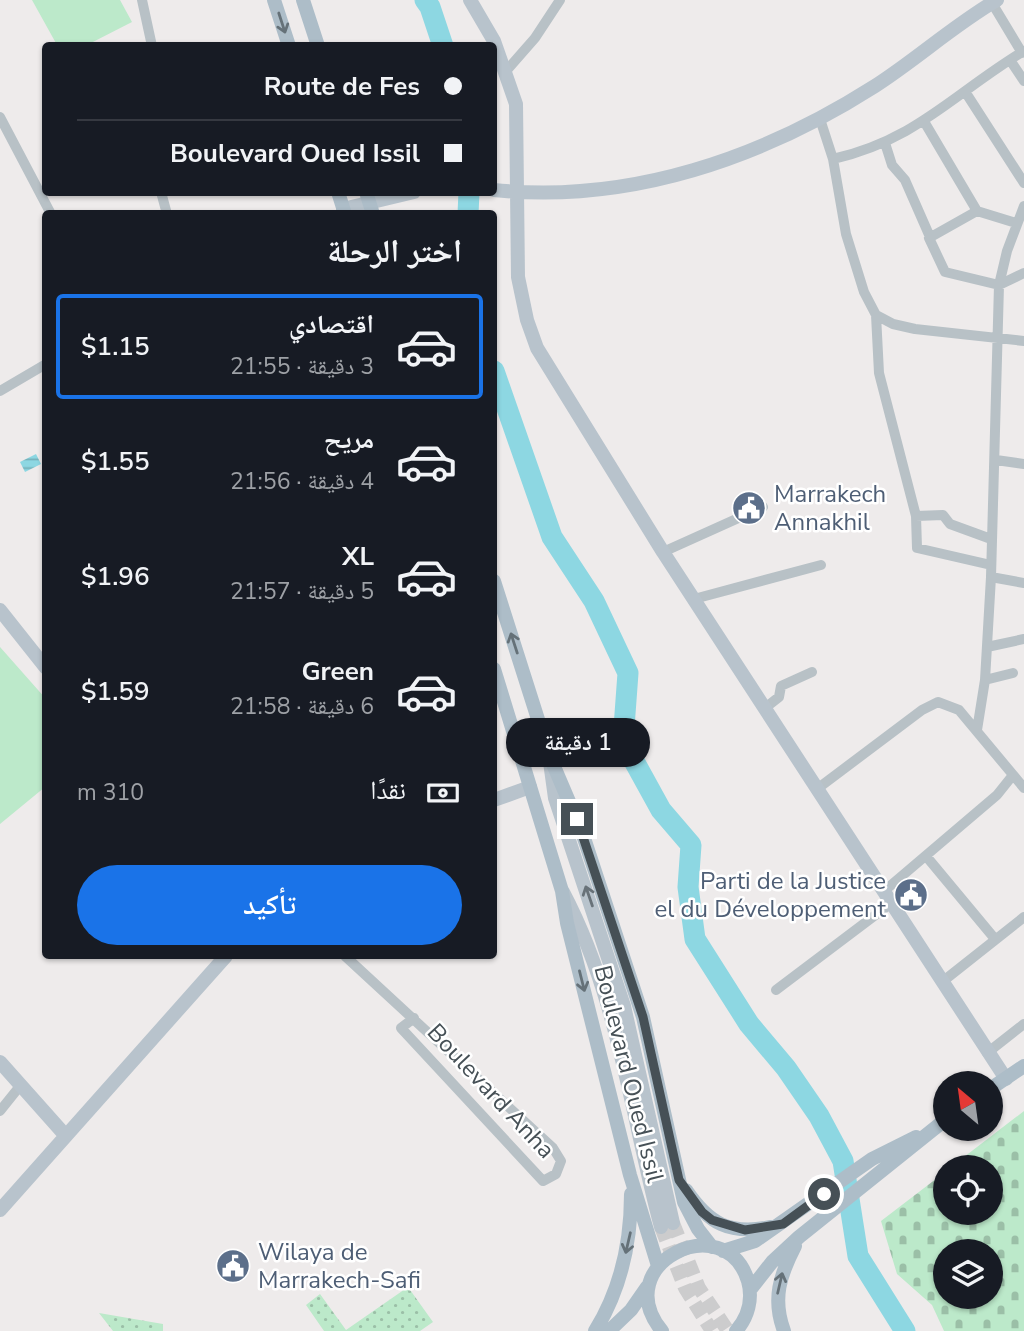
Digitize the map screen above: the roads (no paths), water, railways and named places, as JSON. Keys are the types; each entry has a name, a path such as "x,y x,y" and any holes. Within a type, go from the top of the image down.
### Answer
{"main road":[{"path":"275,0 288,42"},
{"path":"303,0 317,42"},
{"name":"Boulevard Oued Issil","path":"497,590 550,757 582,832 643,1017 679,1180 690,1216 717,1249 742,1268 750,1290"},
{"name":"Boulevard Oued Issil","path":"497,679 562,891 567,923 630,1175 658,1266"},
{"path":"1003,1081 1024,1066"},
{"path":"609,1331 631,1310 658,1266 679,1250 695,1245 717,1249 755,1241 783,1224 872,1159 933,1127"},
{"path":"744,1328 750,1290 772,1262 799,1237 883,1173 933,1130"},
{"path":"595,1331 621,1280 631,1228 630,1175"},
{"path":"679,1180 702,1212 722,1225 745,1230 783,1224"},
{"path":"783,1331 776,1301 779,1283 799,1237"},
{"path":"650,1283 649,1308 662,1331"}],"street":[{"path":"142,0 151,42"},
{"path":"470,0 494,42"},
{"path":"507,70 541,29 560,0"},
{"path":"497,190 596,191 681,175 739,155 820,119 876,85 994,1 1023,52 925,123 885,144 833,159"},
{"path":"497,48 507,70 516,104 520,288 537,348 663,552 1006,1079"},
{"path":"1010,61 1024,81"},
{"path":"967,93 1024,183"},
{"path":"0,117 49,210"},
{"path":"820,119 833,159 846,234 863,292 876,315 879,373 916,516 918,548 991,565"},
{"path":"925,123 977,211 1016,223"},
{"path":"885,144 892,165 905,180 930,237 929,242 947,273 999,285 1024,273"},
{"path":"347,210 396,196"},
{"path":"977,730 985,680 991,577 999,285 1016,223 1024,206"},
{"path":"930,237 977,211"},
{"path":"876,315 893,324 915,329 1024,341"},
{"path":"0,391 42,366"},
{"path":"996,460 1024,464"},
{"path":"663,552 763,507"},
{"path":"916,516 943,515 950,524 991,539"},
{"path":"694,599 821,565"},
{"path":"991,577 1024,583"},
{"path":"0,610 42,663"},
{"path":"987,647 1024,639"},
{"path":"765,708 779,697 781,686 812,672"},
{"path":"985,680 1013,673"},
{"path":"817,789 922,710 939,702 959,710 1024,787"},
{"name":"Boulevard Oued Issil","path":"550,757 555,798 624,1006 666,1225 594,964 578,921 562,891"},
{"path":"776,990 887,898 926,856 998,795 1013,775"},
{"path":"497,799 530,787"},
{"path":"926,856 995,939"},
{"path":"942,982 1024,917"},
{"path":"3,1201 223,959"},
{"name":"Boulevard Anha","path":"348,959 414,1018 553,1148 561,1161 556,1174 543,1181 401,1028 414,1018"},
{"path":"987,1053 1024,1024"},
{"path":"0,1062 65,1135"},
{"path":"0,1111 20,1086"}],"water":[{"path":"36,454 41,464 25,472 20,462"}],"waterway":[{"path":"425,0 442,42"},
{"path":"468,210 469,196"},
{"path":"497,380 552,537 594,601 628,673 623,741 661,810 691,845 688,887 695,939 749,1024 786,1068 819,1116 843,1161 858,1256 905,1331"}],"tunnel":[{"path":"673,1223 699,1288 728,1331"},
{"path":"661,1227 685,1288 712,1331"}],"place":[{"name":"Marrakech Annakhil","path":"749,508"},
{"name":"Parti de la Justice el du Développement","path":"911,895"},
{"name":"Wilaya de Marrakech-Safi","path":"233,1266"}]}
